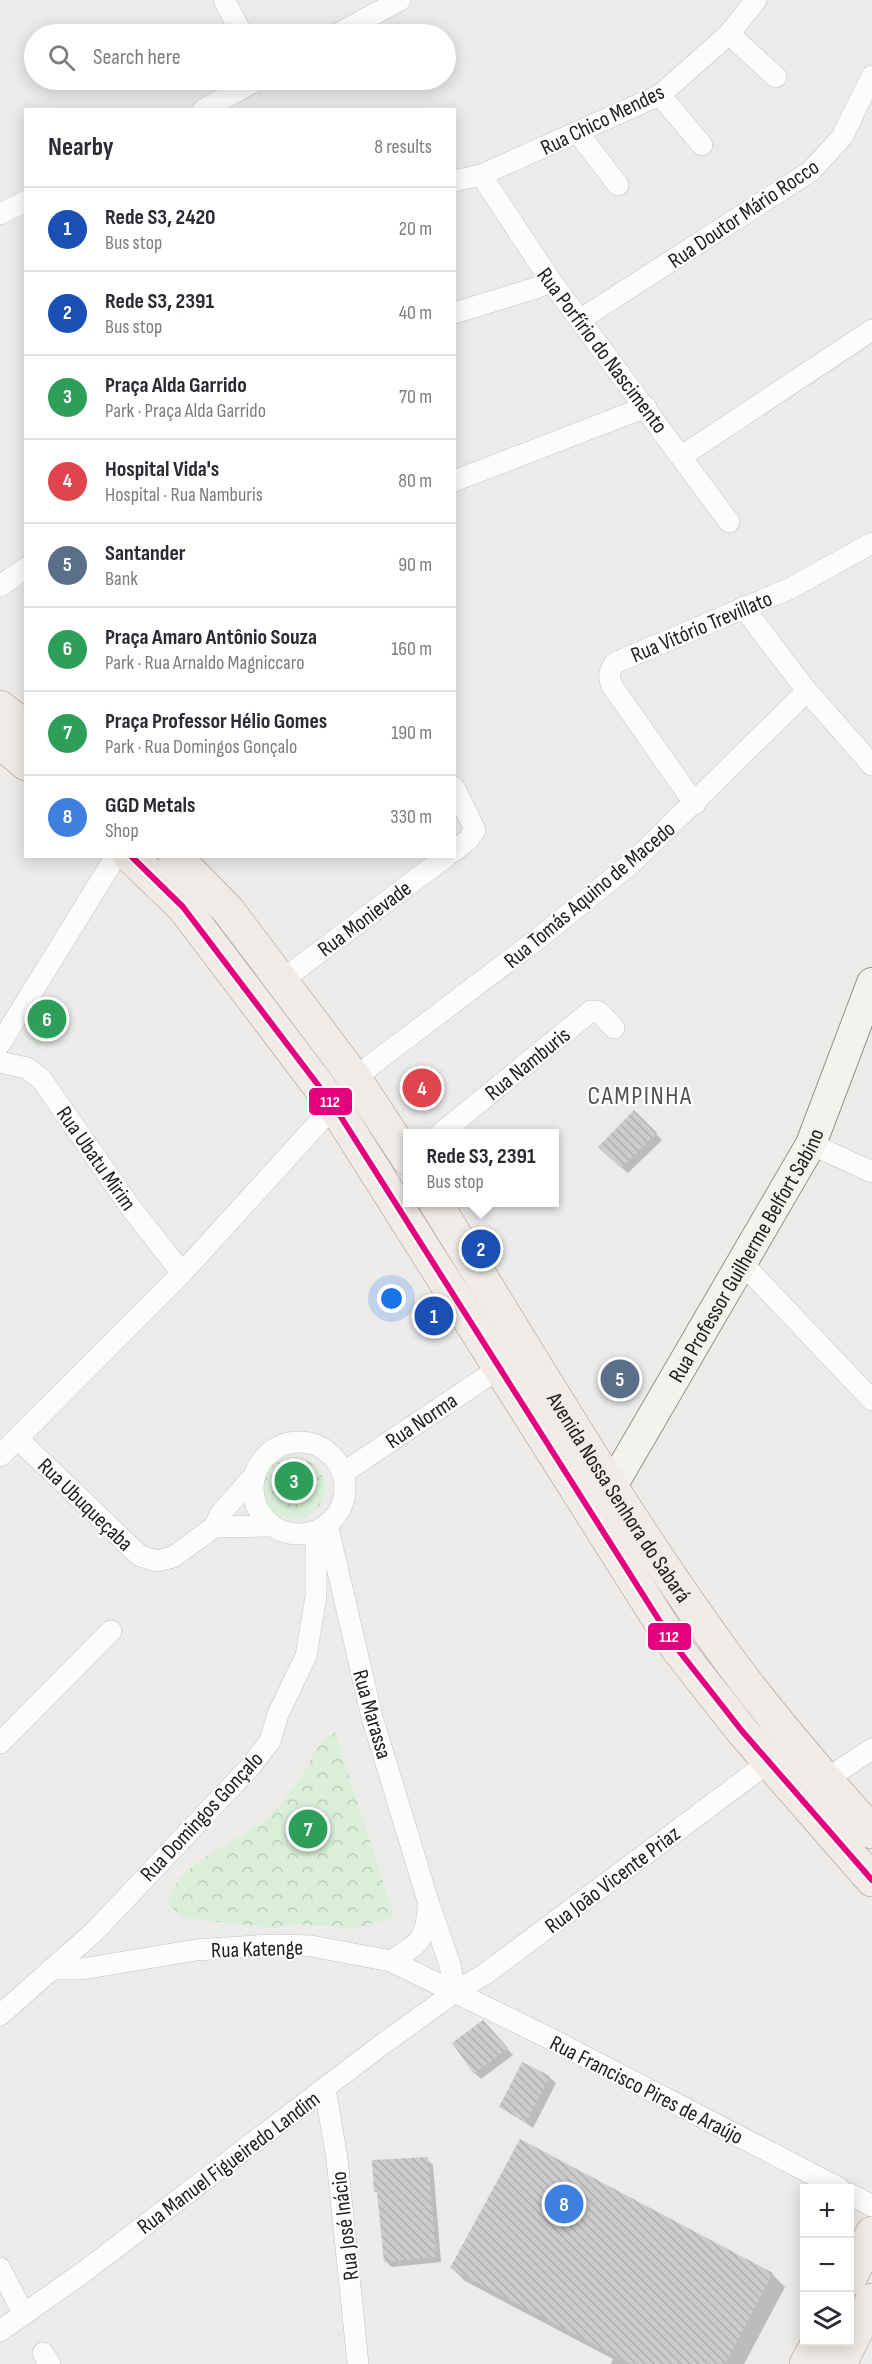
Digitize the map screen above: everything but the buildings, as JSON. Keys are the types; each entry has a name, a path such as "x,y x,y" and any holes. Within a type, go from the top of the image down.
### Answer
{"main road":[{"path":"0,707 12,749"},
{"name":"Avenida Nossa Senhora do Sabará","path":"132,858 183,907 334,1106 676,1647 706,1688 872,1880"},
{"path":"177,858 228,910 356,1080 403,1150"},
{"name":"Avenida Nossa Senhora do Sabará","path":"438,1207 612,1486 715,1640 825,1780 872,1832"},
{"path":"854,2269 872,2233"},
{"path":"840,2364 872,2300"},
{"path":"806,2364 816,2346"}],"street":[{"path":"224,0 237,24"},
{"path":"356,24 400,0"},
{"name":"Rua Chico Mendes","path":"456,181 481,175 578,134 660,94 729,34 756,0"},
{"path":"729,34 776,77"},
{"name":"Rua Doutor Mário Rocco","path":"581,319 811,171 842,137 872,76"},
{"path":"207,108 239,90"},
{"path":"660,94 702,145"},
{"path":"578,134 618,185"},
{"name":"Rua Porfírio do Nascimento","path":"481,175 551,281 729,522"},
{"path":"0,214 24,202"},
{"path":"456,313 551,281"},
{"path":"682,456 872,330"},
{"path":"456,480 646,407"},
{"name":"Rua Vitório Trevillato","path":"695,804 612,686 609,674 615,663 790,588 872,543"},
{"path":"0,586 24,569"},
{"path":"743,607 807,691 872,765"},
{"name":"Rua Tomás Aquino de Macedo","path":"0,1456 182,1273 371,1065 539,939 634,861 695,804 807,691"},
{"path":"456,791 474,830 468,840 456,849"},
{"path":"0,1044 115,858"},
{"name":"Rua Monievade","path":"282,980 444,858"},
{"name":"Rua Professor Guilherme Belfort Sabino","path":"591,1513 612,1486 811,1144 872,983"},
{"name":"Rua Namburis","path":"446,1129 590,1012 599,1012 614,1028"},
{"name":"Rua Ubatu Mirim","path":"0,1062 27,1068 42,1080 131,1208 182,1273"},
{"path":"811,1144 872,1172"},
{"path":"741,1262 872,1400"},
{"name":"Rua Norma","path":"343,1473 501,1367"},
{"name":"Rua Ubuqueçaba","path":"18,1439 140,1556 157,1561 174,1557 214,1527"},
{"path":"304,1442 318,1446 331,1454 343,1473 345,1492 342,1504 321,1528 294,1534 272,1526 214,1527 221,1513 253,1477 262,1459 274,1449 288,1443 304,1442"},
{"path":"253,1477 254,1499 258,1509 272,1526"},
{"name":"Rua Marassa","path":"321,1528 372,1716 428,1902 450,1965 455,1992"},
{"name":"Rua Domingos Gonçalo","path":"0,2024 0,2015 94,1932 251,1766 270,1741 278,1714 306,1656 316,1596 321,1528"},
{"path":"0,1743 111,1631"},
{"path":"825,1780 872,1749"},
{"name":"Rua João Vicente Priaz","path":"455,1992 485,1974 769,1762"},
{"name":"Rua Marassa","path":"391,1961 411,1949 424,1936 428,1927 428,1902"},
{"name":"Rua Katenge","path":"51,1968 82,1969 196,1950 271,1945 312,1946 391,1961 455,1992"},
{"name":"Rua Manuel Figueiredo Landim","path":"0,2331 85,2271 455,1992"},
{"name":"Rua Francisco Pires de Araújo","path":"455,1992 831,2184"},
{"name":"Rua José Inácio","path":"325,2088 337,2159 358,2364"},
{"path":"854,2197 872,2206"},
{"path":"0,2268 23,2313"}],"green space":[{"path":"52,996 64,1003 38,1049 30,1036"},
{"path":"294,1457 316,1466 325,1488 316,1510 294,1519 272,1510 263,1488 272,1466"},
{"path":"335,1732 393,1913 392,1918 353,1929 302,1924 274,1928 183,1918 168,1903 175,1887 185,1874 198,1862 258,1825 271,1814 298,1782 317,1748"}],"transit line":[{"name":"112","path":"133,858 183,907 334,1106 676,1647 742,1731 872,1880"}],"place":[{"name":"Praça Amaro Antônio Souza","path":"47,1019"},
{"name":"Hospital Vida's","path":"422,1088"},
{"name":"Rede S3, 2391","path":"481,1249"},
{"name":"Rede S3, 2420","path":"434,1316"},
{"name":"Santander","path":"620,1379"},
{"name":"Praça Alda Garrido","path":"294,1481"},
{"name":"Praça Professor Hélio Gomes","path":"308,1829"},
{"name":"GGD Metals","path":"564,2204"}],"district":[{"name":"CAMPINHA","path":"640,1095"}]}
